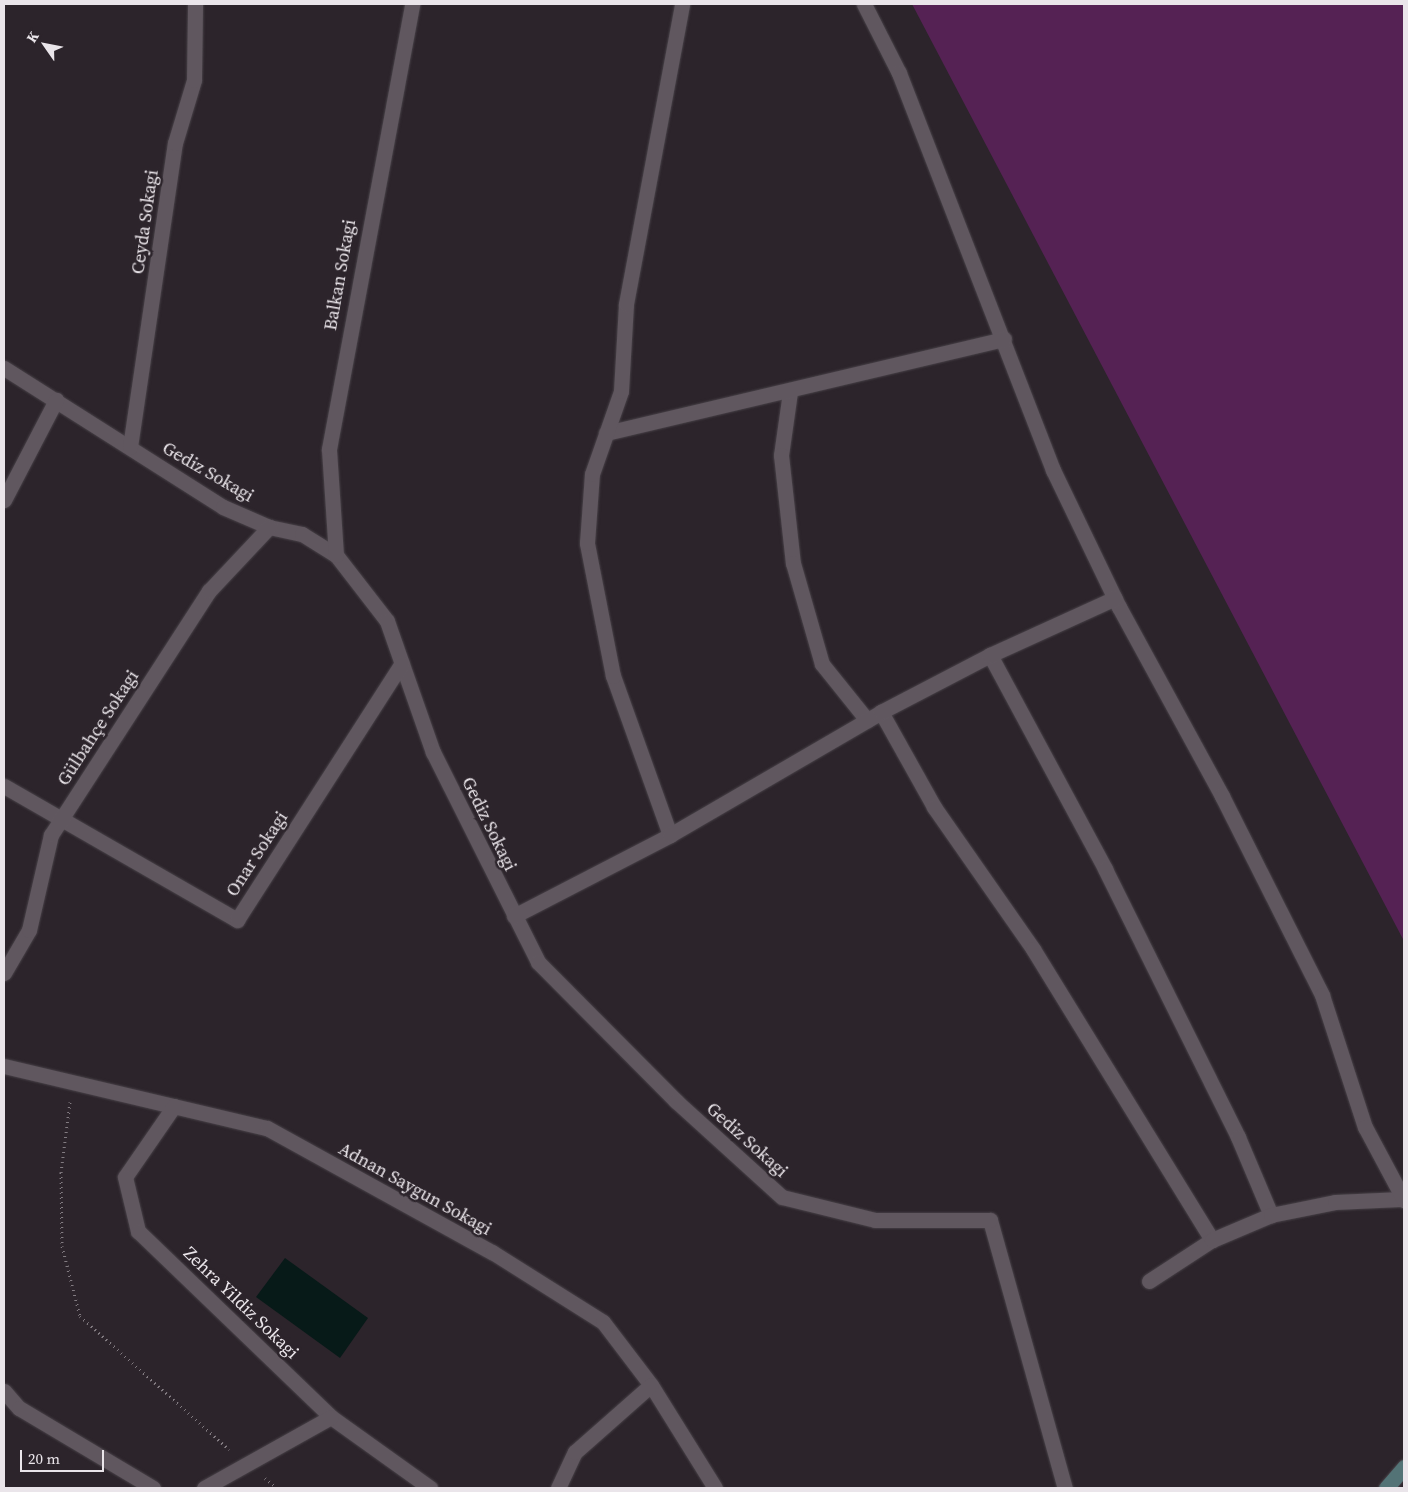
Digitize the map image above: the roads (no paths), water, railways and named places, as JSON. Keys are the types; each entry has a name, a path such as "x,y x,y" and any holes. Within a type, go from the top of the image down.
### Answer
{"street":[{"name":"Ceyda Sokagi","path":"130,448 175,143 194,80 195,4"},
{"name":"Balkan Sokagi","path":"336,555 329,448 412,4"},
{"path":"670,835 613,676 596,602 587,543 592,474 621,392 626,304 682,4"},
{"path":"864,4 899,73 1004,339 1053,470 1114,598 1222,796 1322,995 1366,1127 1403,1200 1335,1202 1271,1216 1212,1240 1149,1282"},
{"path":"606,433 790,392 1004,339"},
{"name":"Gediz Sokagi","path":"4,368 223,507 269,527 302,534 336,555 387,621 433,752 538,962 676,1101 782,1197 875,1220 990,1220 1065,1488"},
{"path":"790,392 781,455 793,563 822,664 867,720"},
{"path":"4,500 56,400"},
{"name":"Gülbahçe Sokagi","path":"4,973 29,930 51,834 209,591 269,527"},
{"path":"514,916 670,835 881,712 990,655 1114,598"},
{"path":"990,655 1109,878 1238,1137 1271,1216"},
{"name":"Onar Sokagi","path":"59,822 237,920 402,663"},
{"path":"881,712 934,808 1033,949 1212,1240"},
{"path":"4,786 59,822"},
{"name":"Adnan Saygun Sokagi","path":"4,1066 267,1128 492,1252 603,1322 652,1385 715,1488"},
{"name":"Zehra Yildiz Sokagi","path":"174,1106 125,1177 138,1231 331,1417 430,1488"},
{"path":"558,1488 575,1452 652,1385"},
{"path":"4,1391 19,1408 153,1488"},
{"path":"204,1488 248,1466 331,1417"},
{"path":"1386,1488 1404,1467"}]}
